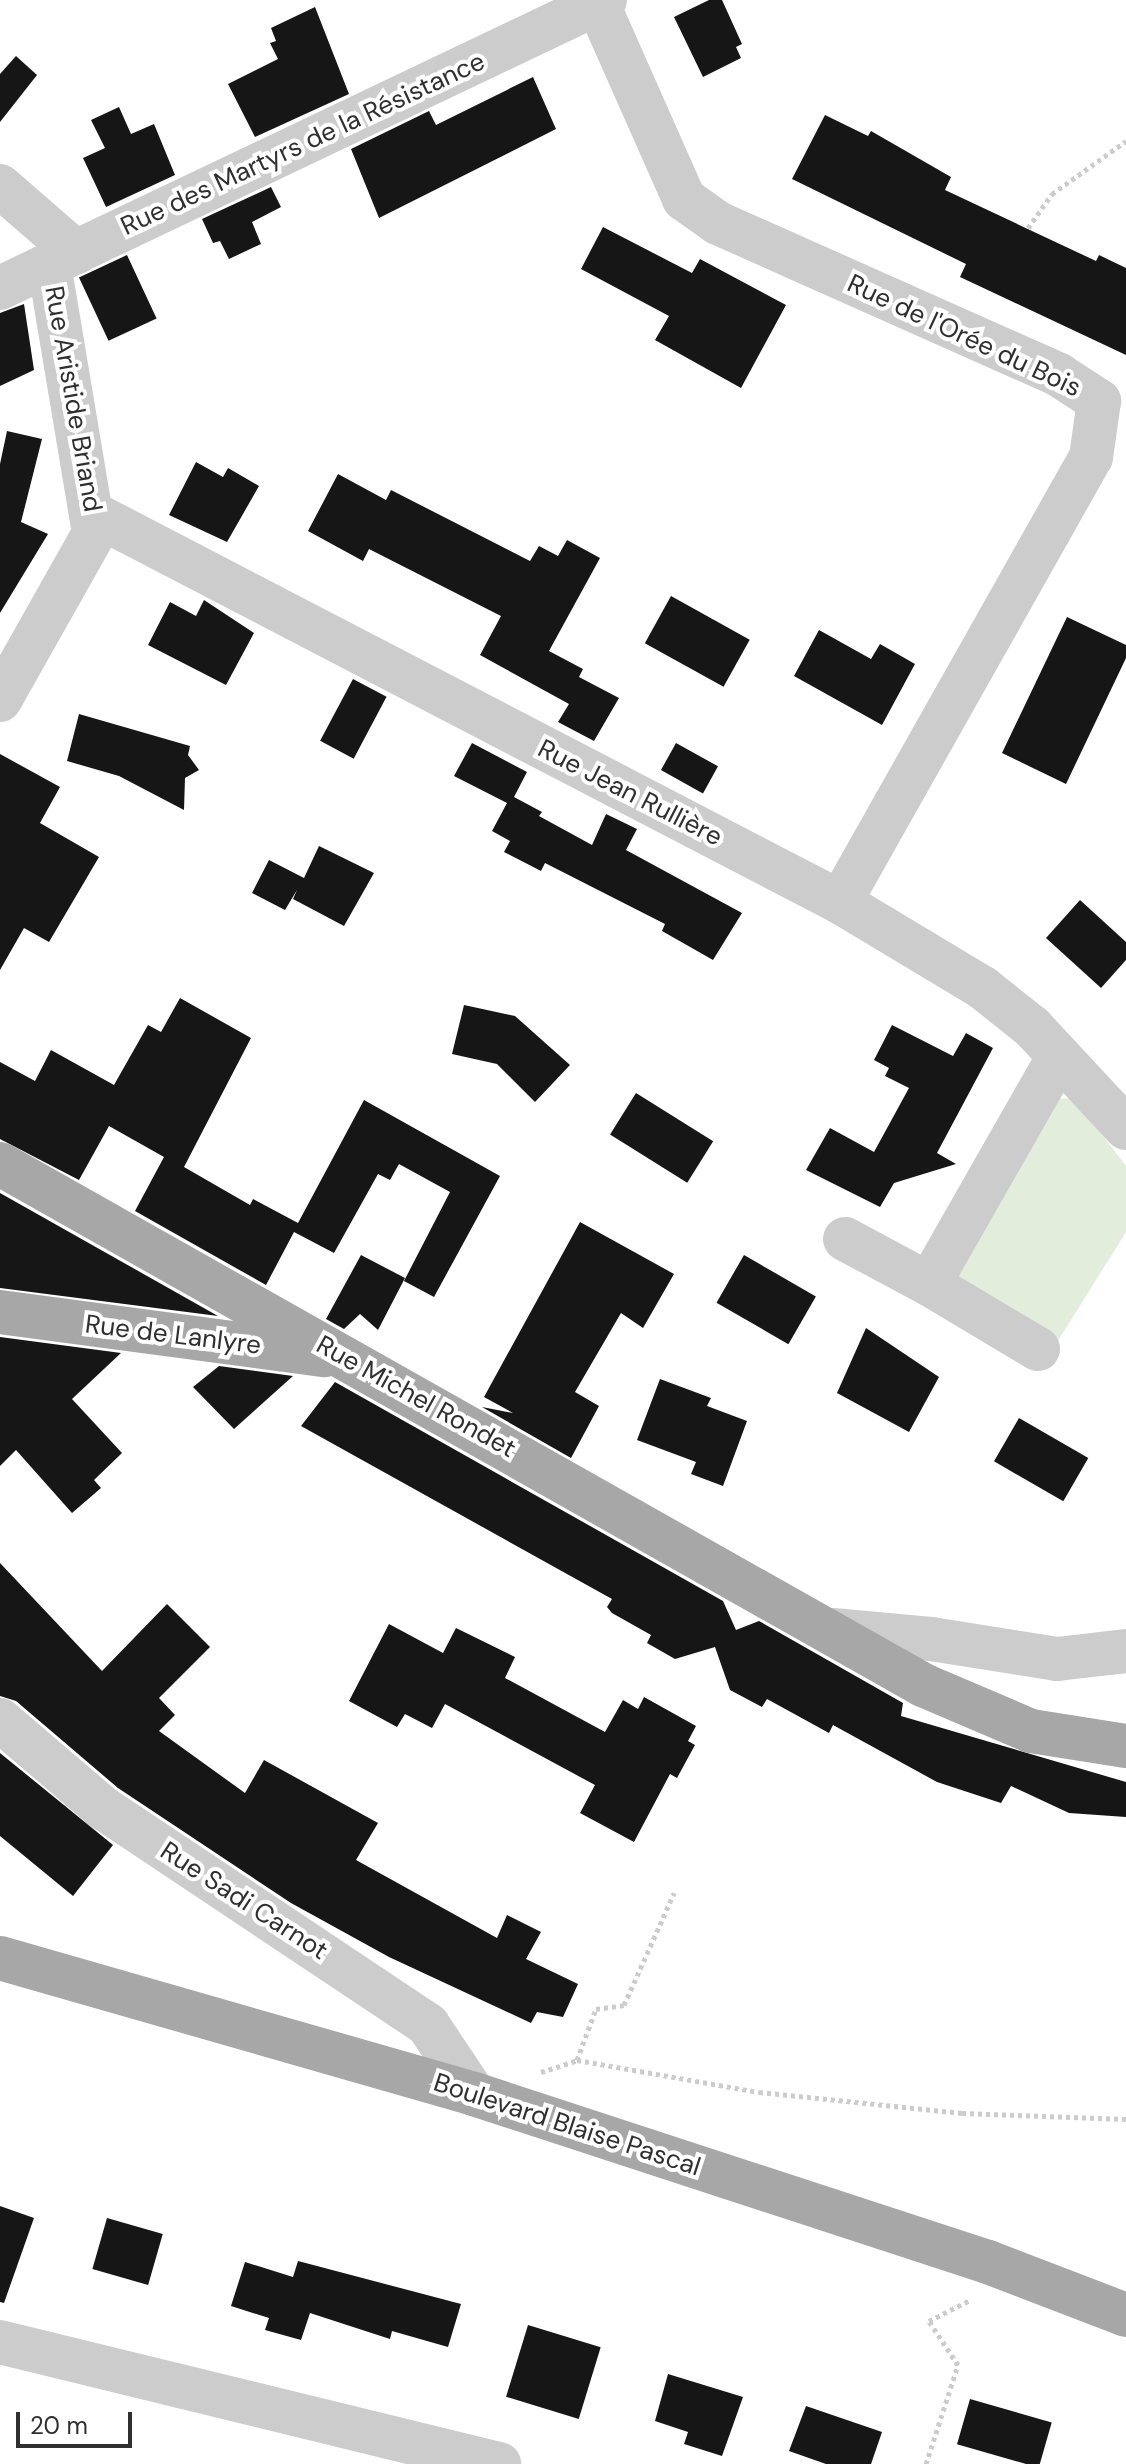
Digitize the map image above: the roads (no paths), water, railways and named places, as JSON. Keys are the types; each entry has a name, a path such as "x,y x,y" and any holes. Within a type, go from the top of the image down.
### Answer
{"main road":[{"name":"Rue Michel Rondet","path":"0,1164 833,1630 923,1685 1031,1731 1126,1746"},
{"name":"Rue de Lanlyre","path":"0,1312 346,1358"},
{"name":"Boulevard Blaise Pascal","path":"0,1958 474,2094 988,2262 1126,2315"}],"street":[{"name":"Rue des Martyrs de la Résistance","path":"0,288 599,2"},
{"name":"Rue de l'Orée du Bois","path":"599,2 684,199 718,223 1059,375 1099,401 1091,457 840,902"},
{"path":"0,186 63,258"},
{"name":"Rue Aristide Briand","path":"0,700 94,533 63,258"},
{"name":"Rue Jean Rullière","path":"94,514 840,902 983,988 1059,1056 1126,1128"},
{"path":"929,1284 1059,1056"},
{"path":"845,1239 929,1284 1038,1349"},
{"path":"833,1630 1057,1659 1126,1651"},
{"name":"Rue Sadi Carnot","path":"0,1720 103,1808 428,2025 474,2094"},
{"path":"0,2342 499,2464"}]}
